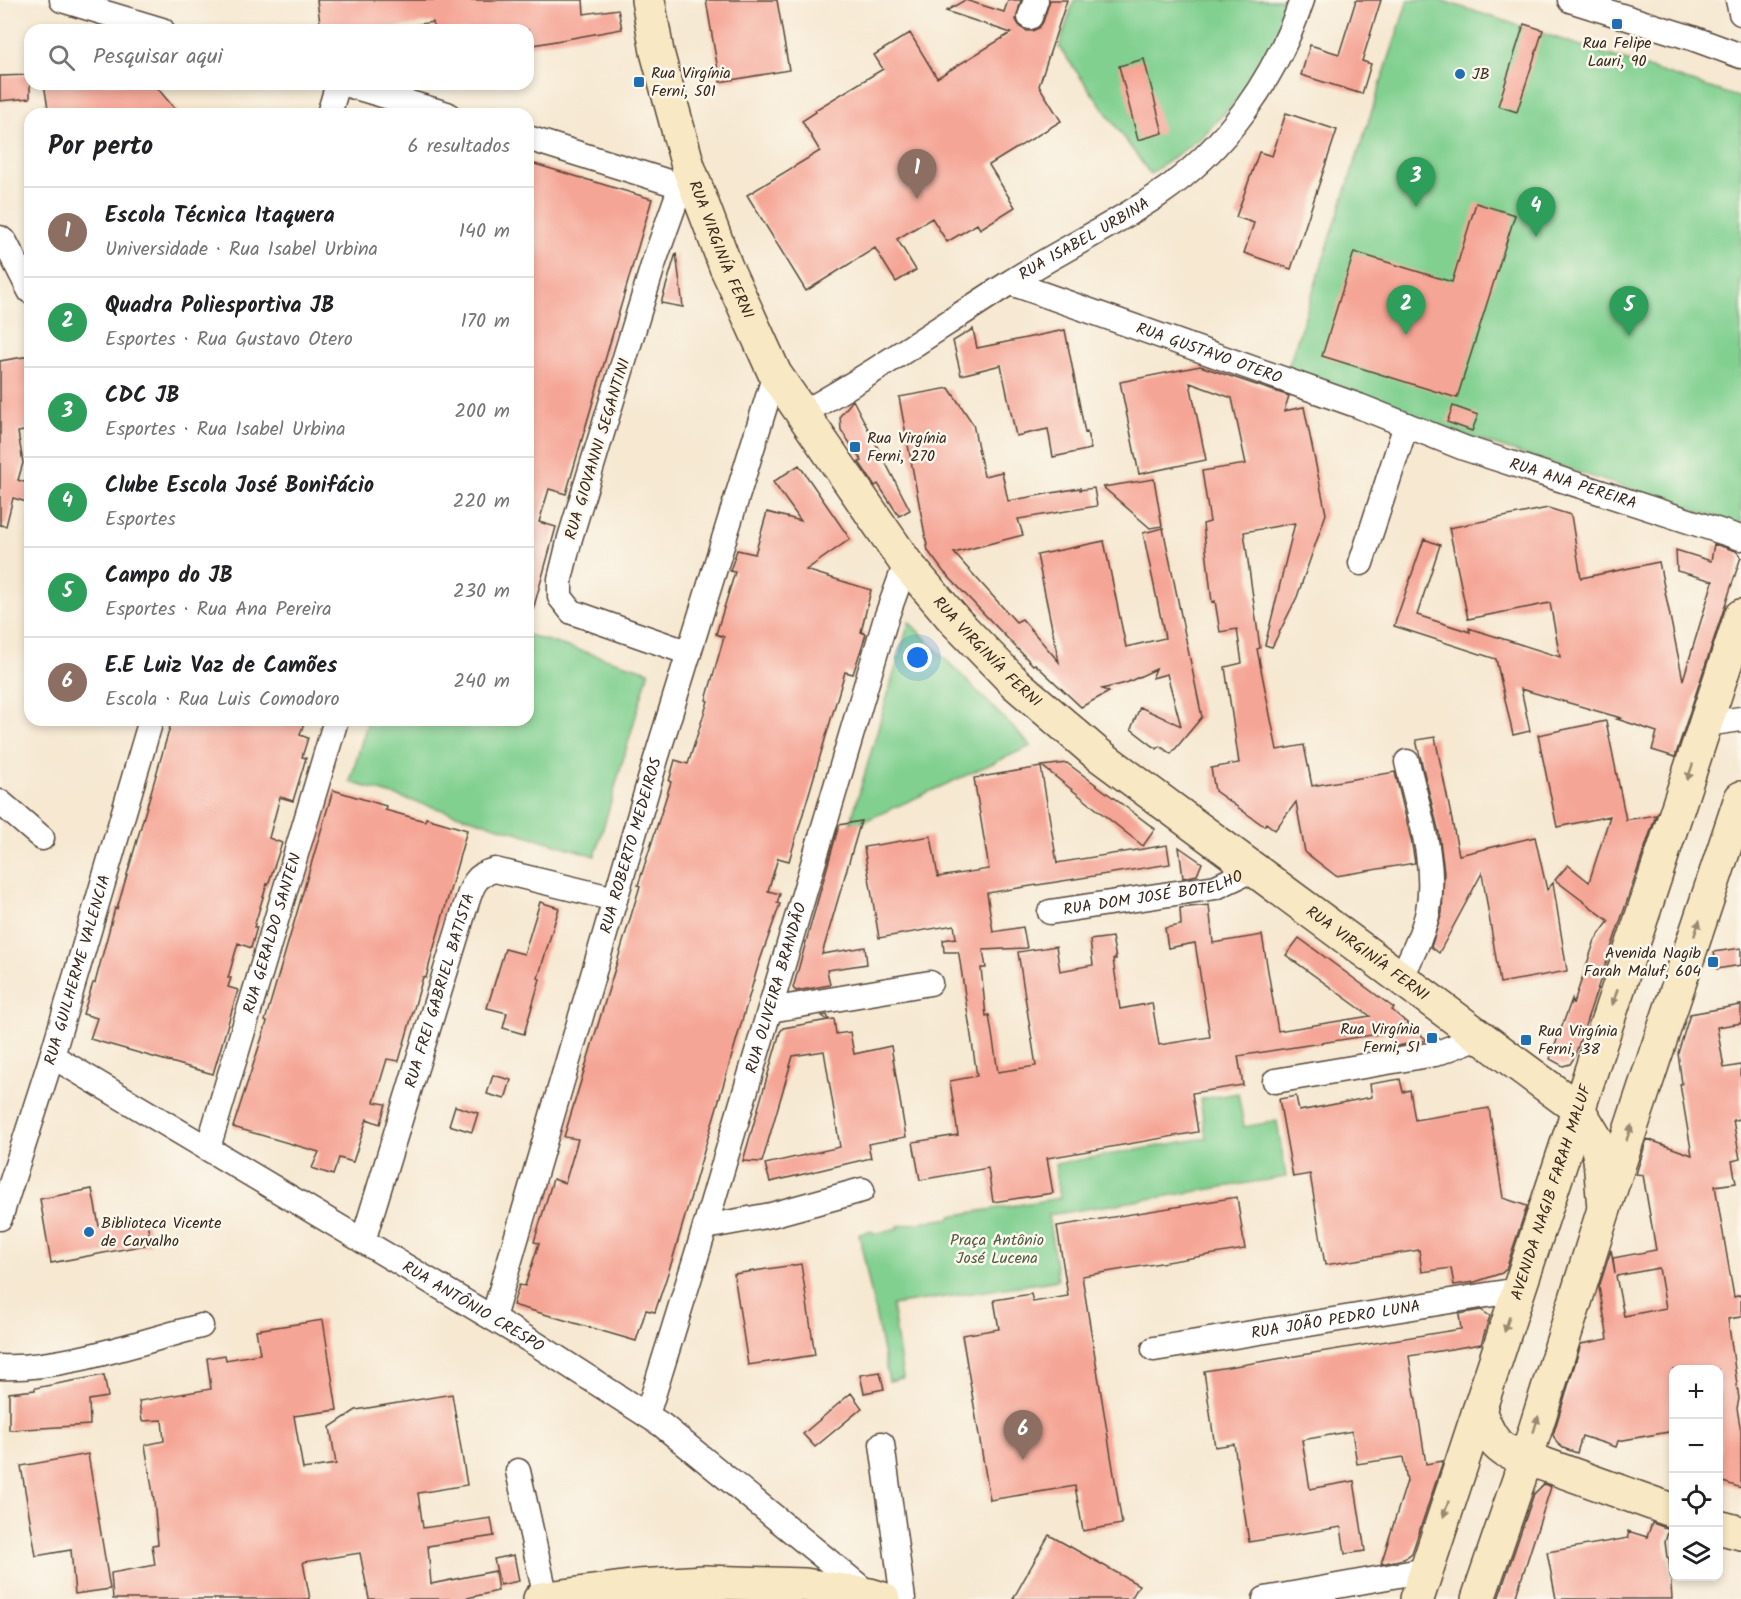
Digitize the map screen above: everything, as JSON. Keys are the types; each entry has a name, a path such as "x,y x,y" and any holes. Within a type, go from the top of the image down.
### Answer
{"main road":[{"name":"RUA VIRGINÍA FERNI","path":"648,0 684,176 775,374 906,563 956,622 1015,683 1095,752 1578,1109"},
{"name":"AVENIDA NAGIB FARAH MALUF","path":"1421,1585 1741,616"},
{"path":"1478,1599 1526,1460 1604,1209 1741,798"},
{"path":"1578,1109 1596,1139 1604,1209"},
{"path":"1479,1411 1496,1445 1526,1460 1669,1509"},
{"path":"1723,1528 1741,1533"},
{"path":"543,1598 639,1586 704,1582 750,1592 805,1585 877,1597"}],"street":[{"path":"62,0 103,6 147,24"},
{"name":"RUA ISABEL URBINA","path":"801,414 852,386 1011,282 1159,194 1200,161 1229,132 1258,92 1275,63 1302,0"},
{"path":"1570,0 1741,54"},
{"path":"1738,0 1741,13"},
{"path":"331,108 336,90"},
{"path":"365,90 427,108"},
{"path":"534,139 684,176"},
{"name":"RUA GIOVANNI SEGANTINI","path":"684,176 655,259 570,538 560,579 560,597 572,612 689,653"},
{"path":"0,238 5,242 24,279"},
{"name":"RUA GUSTAVO OTERO","path":"1011,282 1359,406 1406,425"},
{"name":"RUA ROBERTO MEDEIROS","path":"493,1318 615,899 775,374"},
{"path":"1361,563 1406,425"},
{"name":"RUA ANA PEREIRA","path":"1406,425 1464,448 1741,538"},
{"name":"RUA OLIVEIRA BRANDÃO","path":"647,1415 886,618 906,563"},
{"path":"1706,724 1741,719"},
{"name":"RUA GUILHERME VALENCIA","path":"0,1218 52,1056 149,726"},
{"name":"RUA GERALDO SANTEN","path":"208,1148 334,726"},
{"path":"1401,980 1423,925 1431,892 1431,866 1407,762"},
{"path":"0,802 42,838"},
{"name":"RUA DOM JOSÉ BOTELHO","path":"1050,912 1216,887 1254,869"},
{"name":"RUA FREI GABRIEL BATISTA","path":"363,1241 475,880 483,872 495,870 615,899"},
{"path":"770,1010 930,983"},
{"path":"1275,1081 1435,1054 1479,1037"},
{"name":"RUA ANTÔNIO CRESPO","path":"52,1056 493,1318 647,1415 669,1430 877,1597"},
{"path":"705,1227 771,1215 862,1190"},
{"name":"RUA JOÃO PEDRO LUNA","path":"1154,1348 1518,1290"},
{"path":"0,1367 22,1368 72,1360 201,1326"},
{"path":"882,1444 903,1599"},
{"path":"518,1471 543,1598"},
{"path":"1265,1599 1421,1585"}],"green space":[{"path":"1074,0 1291,0 1275,42 1243,93 1202,137 1150,174 1059,47"},
{"path":"1408,0 1440,0 1741,98 1741,525 1285,377"},
{"path":"909,622 1031,746 849,828"},
{"path":"534,637 649,671 595,856 350,782 366,726 534,726"},
{"name":"Praça Antônio José Lucena","path":"1238,1093 1244,1127 1277,1121 1286,1177 1048,1215 1058,1280 892,1305 903,1378 889,1381 859,1234 872,1231 874,1234 898,1228 897,1226 1060,1198 1055,1164 1206,1138 1200,1099"}],"building":[{"path":"317,0 583,0 584,14 618,9 622,29 534,45 534,24 433,24 433,22 320,24"},
{"path":"706,0 777,0 789,70 720,82"},
{"path":"965,0 1004,12 1008,0 1021,0 1016,20 1020,27 1026,31 1032,31 1039,28 1043,22 1050,0 1067,0 1039,86 1061,121 989,165 1015,207 980,229 977,224 947,242 932,218 897,239 916,270 896,282 875,248 806,291 747,195 820,151 802,121 816,112 815,110 883,69 874,55 910,33 937,78 1011,33 946,11"},
{"path":"1356,0 1381,0 1362,61 1371,64 1362,94 1301,75 1310,45 1339,54"},
{"path":"1524,24 1543,30 1517,112 1498,106"},
{"path":"1144,59 1163,133 1138,140 1119,66"},
{"path":"24,75 24,90 30,90 30,98 0,101 0,76"},
{"path":"45,90 159,90 174,108 48,108"},
{"path":"1286,113 1337,130 1291,269 1244,253 1254,223 1236,217 1259,152 1272,156"},
{"path":"534,164 652,199 566,494 549,489 539,522 556,527 534,606"},
{"path":"1476,203 1515,215 1457,398 1322,356 1354,252 1452,282"},
{"path":"676,253 683,307 661,303"},
{"path":"973,329 977,348 1065,330 1085,433 1087,432 1091,449 1053,457 1048,429 1016,436 1001,365 961,375 953,341"},
{"path":"24,357 24,431 18,432 23,463 18,480 24,482 24,501 13,498 6,526 0,525 0,361"},
{"path":"1200,366 1289,396 1284,411 1304,407 1326,514 1297,597 1272,647 1265,645 1295,523 1244,532 1260,648 1257,649 1277,750 1304,745 1312,786 1395,772 1415,863 1336,876 1305,852 1296,802 1275,830 1266,823 1264,826 1215,791 1211,768 1239,763 1225,667 1242,663 1237,629 1220,632 1215,601 1212,602 1203,524 1210,522 1202,471 1246,464 1232,398 1190,383 1206,460 1139,474 1120,382"},
{"path":"949,388 973,424 984,476 1002,472 1008,501 1080,488 1080,490 1094,488 1097,506 1018,519 1023,535 954,553 1016,622 1022,619 1059,662 1037,555 1104,541 1126,647 1165,638 1143,533 1163,528 1202,717 1171,754 1160,746 1157,749 1131,729 1140,707 1181,726 1167,674 1152,678 1156,669 1126,683 1102,689 1109,692 1081,707 1035,664 1033,665 943,571 928,551 899,397"},
{"path":"853,400 910,510 899,516 878,484 875,486 859,462 862,461 841,430 840,416"},
{"path":"1453,406 1478,415 1472,431 1447,422"},
{"path":"799,465 850,539 806,570 871,590 861,632 866,634 853,674 845,672 789,861 778,858 768,891 780,894 777,903 780,904 758,966 672,1261 655,1312 646,1310 636,1341 513,1305 519,1285 525,1286 539,1243 534,1242 553,1179 565,1183 578,1139 564,1137 640,886 638,885 671,782 669,781 675,760 688,764 708,701 706,700 724,637 716,634 735,572 730,571 737,550 755,554 767,512 801,521 773,482"},
{"path":"1154,479 1162,526 1150,528 1103,487"},
{"path":"1548,508 1571,515 1581,578 1659,562 1683,680 1713,581 1677,571 1676,550 1711,561 1714,544 1736,551 1741,557 1675,757 1652,750 1657,732 1617,719 1621,718 1521,689 1530,731 1513,735 1496,659 1394,626 1424,539 1440,545 1417,615 1470,632 1469,628 1560,657 1550,603 1468,619 1449,528"},
{"path":"1606,721 1626,820 1656,815 1574,1058 1570,1064 1563,1066 1550,1059 1572,999 1573,1005 1595,940 1609,921 1555,880 1568,865 1589,882 1610,816 1557,827 1538,735"},
{"path":"170,726 303,726 300,735 308,738 302,757 306,758 293,801 280,797 269,838 282,843 254,927 257,927 251,948 238,943 228,978 231,978 228,987 238,990 213,1074 90,1039 97,1018 83,1014 93,983 95,983 115,908 117,909"},
{"path":"1435,737 1459,855 1535,837 1547,890 1553,883 1567,971 1500,983 1482,873 1439,953 1431,947 1442,913 1444,872 1439,833 1416,740"},
{"path":"1067,763 1155,829 1143,846 1042,766"},
{"path":"1041,767 1057,863 1167,845 1170,864 987,893 993,932 1023,927 1027,948 983,950 986,968 981,968 986,1016 989,1015 998,1072 1036,1066 1018,952 1056,946 1060,971 1093,965 1090,940 1112,937 1120,1009 1152,1003 1159,1045 1210,1037 1195,943 1168,948 1165,928 1181,925 1180,908 1209,905 1213,943 1262,935 1278,1031 1370,1016 1286,955 1299,938 1394,1008 1392,1010 1427,1040 1393,1047 1391,1032 1238,1056 1243,1085 1192,1093 1198,1132 1047,1158 1053,1193 993,1202 988,1168 920,1180 913,1142 958,1135 950,1081 977,1076 959,955 958,952 944,952 943,940 956,938 954,925 879,938 864,847 931,836 938,877 989,869 974,778"},
{"path":"333,790 386,806 385,810 425,821 426,818 467,830 426,978 423,977 399,1061 387,1059 374,1102 386,1104 380,1124 367,1119 353,1162 339,1158 333,1175 312,1168 319,1152 233,1127 267,1022 265,1021"},
{"path":"861,821 822,954 865,947 867,964 827,970 830,985 796,991 793,988 839,825"},
{"path":"1179,847 1202,863 1197,875 1183,878"},
{"path":"540,902 559,908 524,1034 503,1028 507,1013 487,1008 505,949 524,954"},
{"path":"1741,948 1741,965 1717,969 1714,952"},
{"path":"1741,1005 1741,1023 1717,1027 1724,1068 1741,1065 1741,1119 1733,1120 1740,1159 1732,1161 1736,1183 1715,1186 1734,1297 1741,1295 1741,1317 1728,1319 1739,1399 1737,1408 1741,1432 1741,1488 1723,1482 1723,1365 1669,1365 1669,1432 1618,1441 1616,1447 1582,1436 1577,1453 1563,1448 1553,1435 1581,1344 1608,1339 1599,1287 1611,1250 1615,1273 1613,1258 1656,1250 1643,1175 1636,1174 1647,1139 1692,1155 1680,1084 1682,1084 1678,1053 1690,1014","holes":["1659,1268 1666,1308 1624,1316 1616,1276"]},
{"path":"827,1015 829,1020 834,1019 836,1034 850,1032 854,1054 891,1046 906,1137 868,1144 871,1158 770,1182 765,1164 840,1147 824,1051 793,1056 762,1162 743,1161 780,1032 783,1028 828,1020 822,1016"},
{"path":"493,1075 511,1080 505,1099 487,1094"},
{"path":"1400,1079 1403,1092 1410,1090 1415,1120 1489,1108 1503,1198 1527,1206 1506,1269 1502,1273 1475,1282 1454,1285 1451,1268 1422,1272 1419,1250 1325,1265 1310,1174 1293,1177 1279,1099 1296,1096 1299,1111 1372,1097 1370,1084"},
{"path":"455,1106 478,1113 472,1132 449,1125"},
{"path":"92,1189 99,1226 146,1217 151,1244 51,1263 40,1199"},
{"path":"1237,1197 1245,1249 1082,1276 1122,1524 1083,1531 1075,1486 990,1500 962,1335 999,1329 994,1300 1031,1294 1033,1302 1068,1296 1057,1226"},
{"path":"801,1264 815,1355 748,1365 734,1274"},
{"path":"1481,1310 1490,1316 1481,1344 1409,1356 1426,1464 1443,1461 1412,1553 1404,1559 1381,1564 1407,1481 1403,1457 1357,1464 1352,1431 1302,1440 1310,1489 1354,1481 1365,1551 1345,1554 1341,1527 1249,1542 1234,1444 1215,1447 1204,1371 1461,1329 1459,1314"},
{"path":"323,1320 337,1410 294,1416 303,1469 336,1464 330,1427 356,1410 452,1394 467,1485 418,1493 423,1528 491,1518 494,1536 428,1546 431,1584 495,1571 498,1591 463,1599 369,1599 360,1553 303,1562 310,1599 113,1599 111,1573 155,1565 152,1545 158,1544 145,1445 164,1441 162,1420 142,1421 139,1401 211,1389 207,1358 225,1355 226,1360 260,1354 256,1330"},
{"path":"880,1372 884,1389 864,1393 860,1375"},
{"path":"104,1375 108,1397 89,1400 90,1425 9,1430 9,1393 35,1390 35,1388"},
{"path":"851,1393 862,1408 815,1447 803,1434"},
{"path":"88,1454 110,1589 75,1594 71,1550 36,1556 21,1466"},
{"path":"1544,1484 1551,1487 1515,1599 1498,1599 1534,1494"},
{"path":"1652,1523 1669,1529 1665,1542 1669,1558 1672,1599 1556,1599 1547,1552 1629,1538 1628,1531 1647,1537"},
{"path":"1049,1535 1139,1585 1131,1599 1013,1599"},
{"path":"514,1555 519,1581 500,1585 494,1559"}],"place":[{"name":"Rua Felipe Lauri, 90","path":"1617,24"},
{"name":"JB","path":"1460,74"},
{"name":"Rua Virgínia Ferni, 501","path":"639,82"},
{"name":"Escola Técnica Itaquera","path":"917,199"},
{"name":"CDC JB","path":"1416,207"},
{"name":"Clube Escola José Bonifácio","path":"1536,237"},
{"name":"Quadra Poliesportiva JB","path":"1406,335"},
{"name":"Campo do JB","path":"1629,336"},
{"name":"Rua Virgínia Ferni, 270","path":"855,447"},
{"name":"Avenida Nagib Farah Maluf, 604","path":"1713,962"},
{"name":"Rua Virgínia Ferni, 51","path":"1432,1038"},
{"name":"Rua Virgínia Ferni, 38","path":"1526,1040"},
{"name":"Biblioteca Vicente de Carvalho","path":"89,1232"},
{"name":"E.E Luiz Vaz de Camões","path":"1023,1460"}]}
